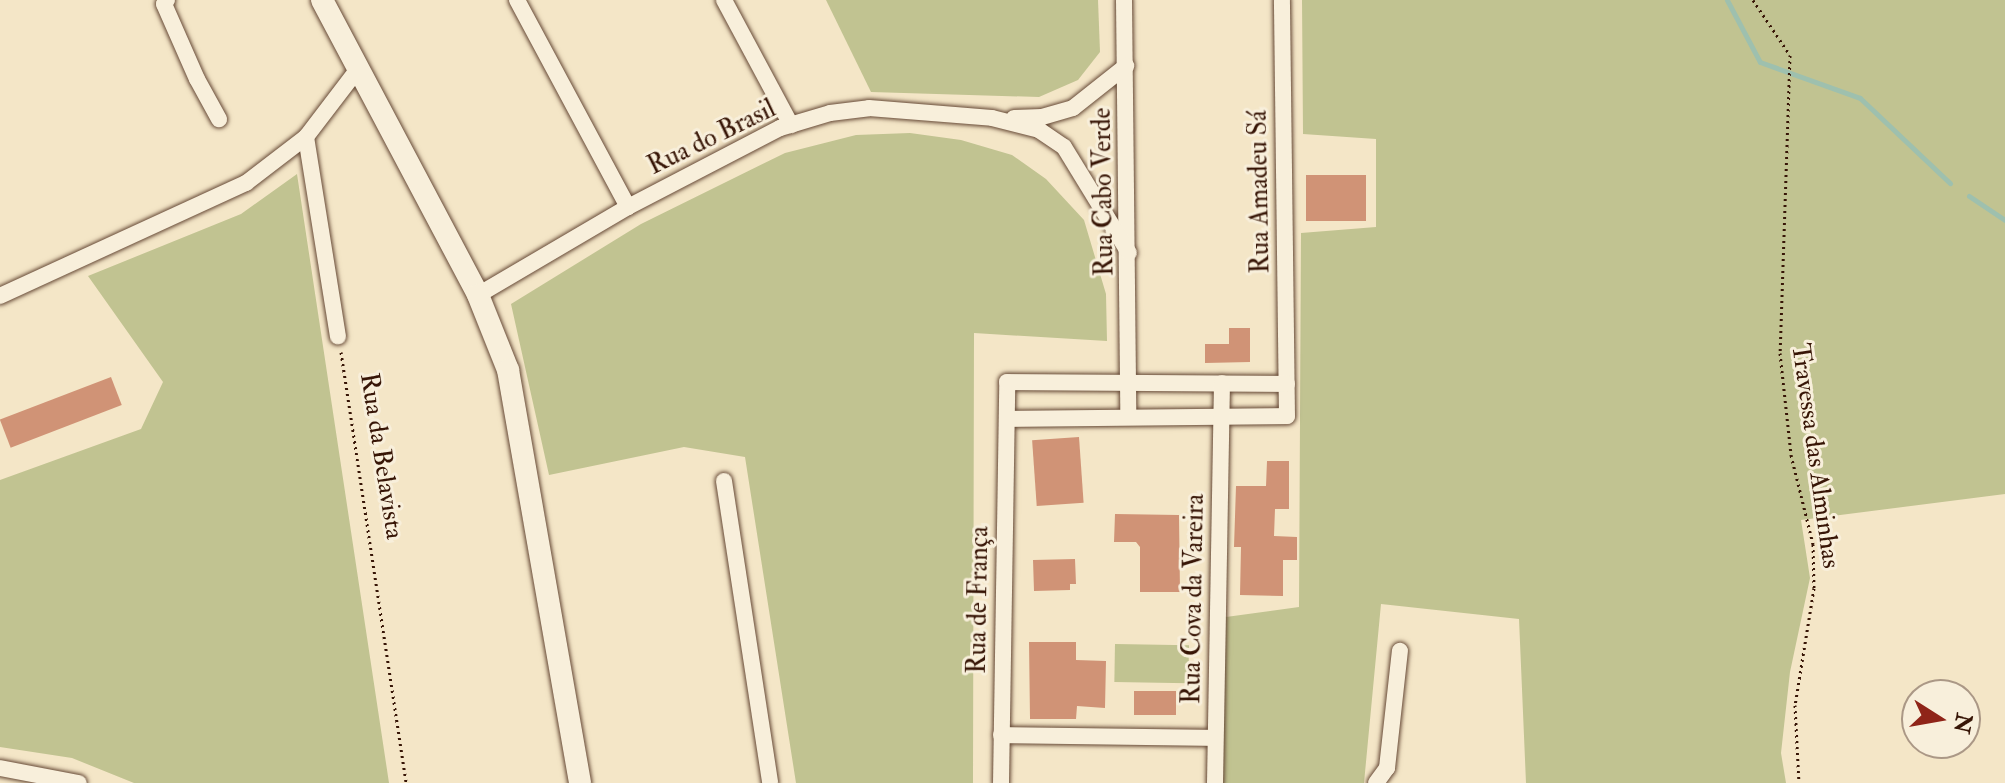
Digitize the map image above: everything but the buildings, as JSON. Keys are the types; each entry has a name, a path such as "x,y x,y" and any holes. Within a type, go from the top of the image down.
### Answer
{"street":[{"path":"167,0 164,4 197,79 219,119"},
{"path":"322,0 478,295 496,335 521,420 580,783"},
{"path":"517,0 628,207"},
{"path":"724,0 791,125"},
{"name":"Rua Cabo Verde","path":"1124,0 1129,253 1128,415"},
{"name":"Rua Amadeu Sá","path":"1222,416 1287,416 1282,0"},
{"name":"Rua do Brasil","path":"478,295 628,207 791,125 869,108 992,118 1042,117 1073,108 1126,66"},
{"path":"0,296 246,183 306,137 358,69"},
{"name":"Rua do Brasil","path":"992,118 1039,130 1064,147 1129,253"},
{"path":"306,137 338,336"},
{"name":"Rua de França","path":"1001,783 1007,382 1130,383"},
{"path":"1130,383 1287,384"},
{"name":"Rua Cova da Vareira","path":"1215,783 1222,383"},
{"path":"1007,419 1222,416"},
{"path":"724,481 770,783"},
{"path":"1376,783 1387,768 1400,651"},
{"path":"1001,735 1214,738"},
{"path":"0,768 79,783"}],"path":[{"name":"Travessa das Alminhas","path":"1753,0 1790,61 1780,353 1791,455 1813,544 1814,588 1795,705 1799,783"},
{"name":"Rua da Belavista","path":"338,336 406,783"}],"green space":[{"path":"826,0 1098,0 1100,52 1078,80 1039,97 871,92"},
{"path":"1302,0 2005,0 2005,494 1801,520 1810,578 1790,672 1781,753 1786,783 1526,783 1519,619 1381,604 1364,783 1221,783 1226,617 1299,607 1301,233 1376,227 1376,139 1303,134"},
{"path":"910,133 961,140 1012,155 1046,179 1084,220 1106,294 1107,341 974,333 973,783 796,783 745,457 684,447 549,475 511,304 641,224 785,153 856,135"},
{"path":"297,174 389,783 134,783 72,758 0,747 0,480 141,429 163,382 88,276 241,214"},
{"path":"1115,644 1189,645 1188,683 1114,682"}],"waterway":[{"path":"1727,0 1760,62 1860,98 1950,183"},
{"path":"1969,196 2005,220"}]}
